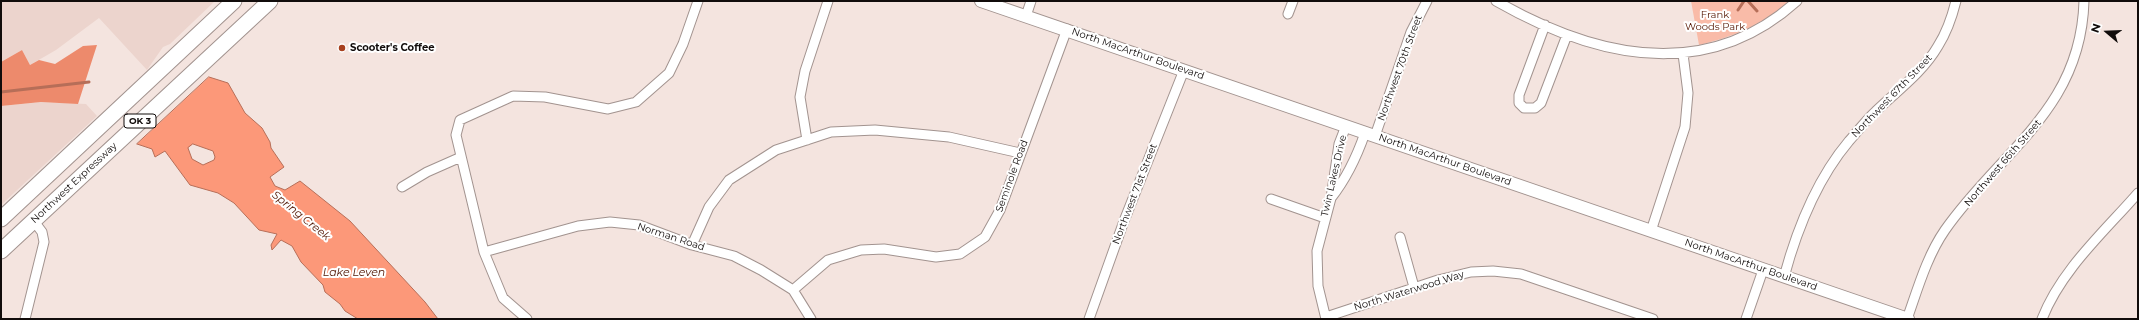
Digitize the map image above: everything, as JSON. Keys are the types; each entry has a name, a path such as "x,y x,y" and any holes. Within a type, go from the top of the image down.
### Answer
{"highway":[{"name":"OK 3","path":"1,219 234,1"},
{"name":"Northwest Expressway","path":"1,251 270,1"}],"main road":[{"name":"North MacArthur Boulevard","path":"981,1 1067,29 1908,319"}],"street":[{"path":"527,319 503,298 484,252 456,135 460,120 513,96 545,97 608,109 636,102 669,73 683,44 698,1"},
{"path":"807,140 800,97 805,71 828,1"},
{"path":"1026,16 1032,1"},
{"path":"1288,14 1293,1"},
{"name":"Northwest 70th Street","path":"1331,198 1340,187 1370,134 1411,32 1427,1"},
{"path":"1496,1 1567,34 1632,52 1683,54 1717,47 1747,35 1771,22 1797,1"},
{"name":"Northwest 67th Street","path":"1784,276 1808,211 1832,165 1848,142 1874,113 1928,61 1947,30 1956,1"},
{"name":"Northwest 66th Street","path":"1908,319 1922,274 1945,230 2028,136 2058,94 2074,54 2080,32 2084,1"},
{"path":"1545,25 1519,95 1519,103 1524,108 1535,108 1541,103 1567,34"},
{"name":"Seminole Road","path":"793,290 828,260 861,250 884,249 936,257 960,254 985,237 1000,210 1067,29"},
{"path":"1651,231 1685,127 1688,93 1683,54"},
{"name":"Northwest 71st Street","path":"1089,319 1124,221 1184,70"},
{"name":"Twin Lakes Drive","path":"1326,318 1318,286 1316,264 1319,237 1331,198 1339,144 1346,126"},
{"path":"692,245 709,207 729,180 776,150 831,132 875,130 949,136 1020,153"},
{"path":"402,187 427,172 461,157"},
{"path":"2042,319 2054,294 2064,278 2138,193"},
{"path":"1271,199 1325,218"},
{"path":"25,319 44,242 42,232 33,220"},
{"name":"Norman Road","path":"484,252 578,226 610,222 638,225 692,245 734,256 761,270 793,290 809,318"},
{"path":"1400,237 1414,287"},
{"path":"1746,319 1763,270"},
{"name":"North Waterwood Way","path":"1326,318 1414,287 1471,272 1507,272 1540,280 1653,319"}],"shaded area":[{"path":"1,1 215,1 170,44 163,47 147,70 99,18 56,50 30,65 22,50 1,62"},
{"path":"97,45 78,104 41,102 1,106 1,62 22,50 30,65 39,60 55,64 83,46"},
{"path":"41,102 86,104 97,116 1,205 1,106"}],"green space":[{"name":"Frank Woods Park","path":"1691,1 1789,1 1769,17 1747,29 1699,45"}],"water":[{"name":"Lake Leven","path":"209,77 228,83 245,113 262,128 270,142 271,148 284,167 270,177 275,186 285,190 300,181 350,221 425,302 438,319 358,319 345,311 340,304 325,292 323,285 301,262 292,246 281,240 272,250 271,245 277,234 259,230 234,203 218,193 190,185 165,151 155,157 152,149 137,144","holes":["193,144 213,151 215,157 214,160 203,165 192,159 188,148"]}],"waterway":[{"path":"1738,10 1744,1"},
{"path":"1748,1 1757,11"},
{"name":"Spring Creek","path":"1,92 89,82"}],"place":[{"name":"Scooter's Coffee","path":"342,48"}]}
